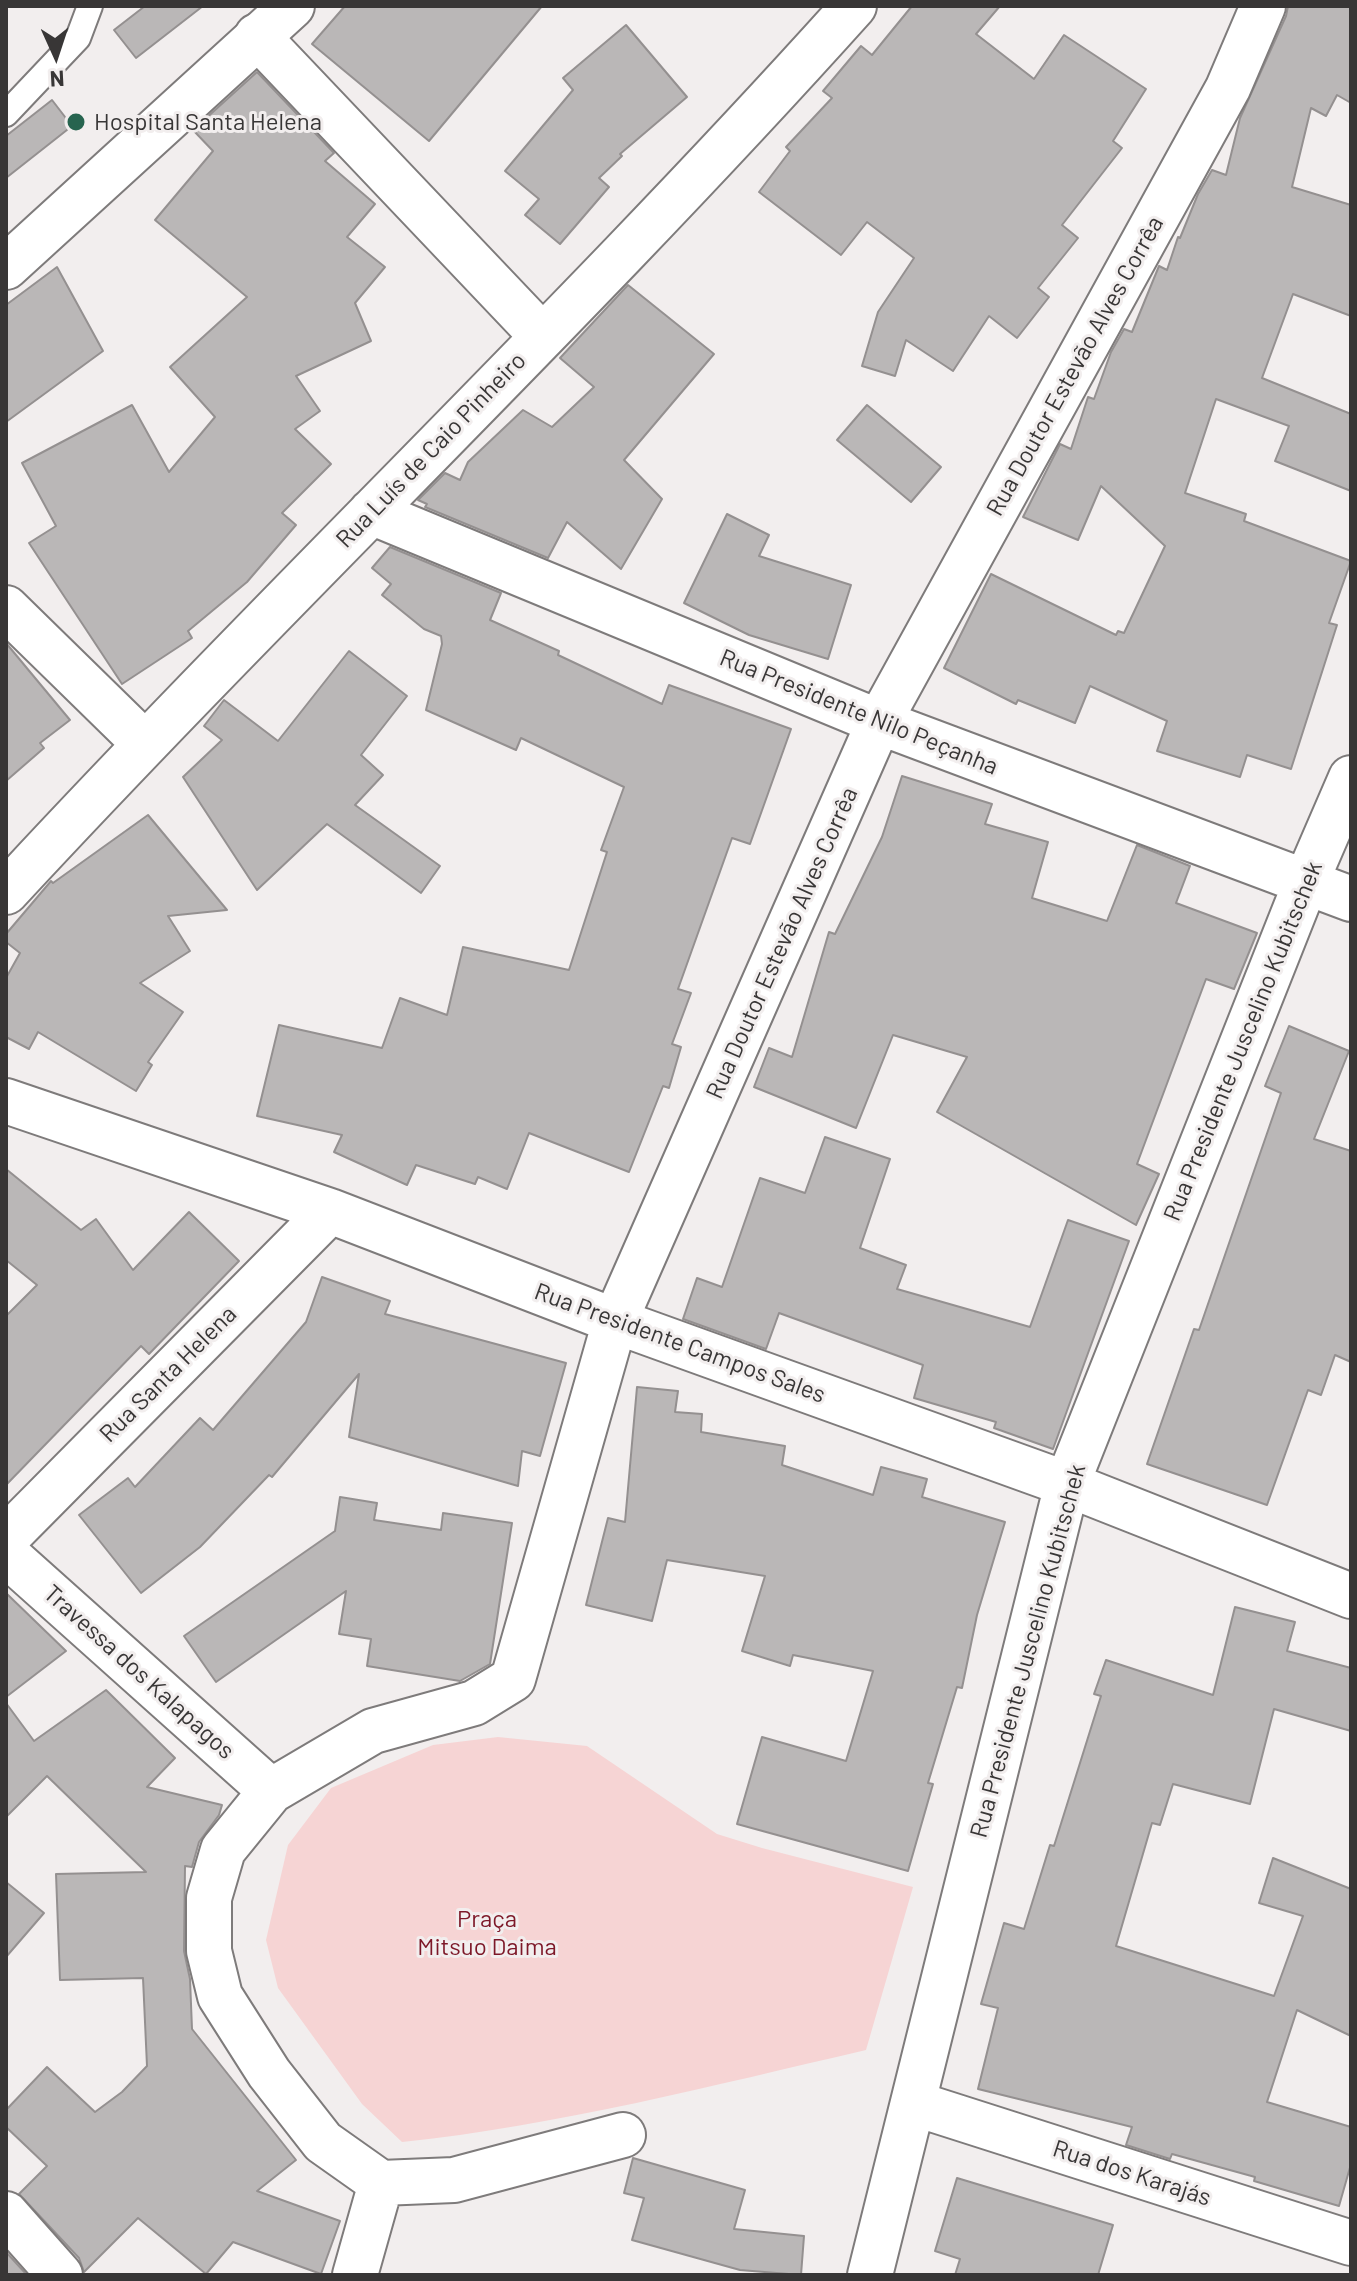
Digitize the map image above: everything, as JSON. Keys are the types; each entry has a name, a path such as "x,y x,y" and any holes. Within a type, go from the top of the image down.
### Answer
{"street":[{"path":"6,267 292,6"},
{"name":"Rua Luís de Caio Pinheiro","path":"6,892 144,743 738,135 854,6"},
{"name":"Rua Doutor Estevão Alves Corrêa","path":"271,1791 373,1731 474,1703 513,1679 615,1321 879,722 1228,88 1263,6"},
{"path":"257,36 542,336"},
{"name":"Rua Presidente Nilo Peçanha","path":"371,512 879,722 1351,899"},
{"path":"6,608 144,743"},
{"name":"Rua Presidente Juscelino Kubitschek","path":"870,2275 1067,1484 1306,882 1351,778"},
{"name":"Rua Presidente Campos Sales","path":"6,1101 330,1211 615,1321 1067,1484 1351,1596"},
{"name":"Rua Santa Helena","path":"6,1538 330,1211"},
{"name":"Travessa dos Kalapagos","path":"6,1554 271,1791"},
{"path":"271,1791 223,1850 209,1898 209,1951 220,1996 269,2073 323,2142 381,2183 454,2180 623,2135"},
{"name":"Rua dos Karajás","path":"913,2103 1351,2243"},
{"path":"355,2275 381,2183"},
{"path":"6,2214 60,2275"}],"lane":[{"path":"6,114 78,38 90,6"}],"green space":[{"name":"Praça Mitsuo Daima","path":"498,1737 587,1746 717,1834 913,1887 866,2050 577,2115 402,2142 362,2104 278,1988 266,1940 288,1845 331,1788 433,1745"}],"building":[{"path":"145,6 203,6 136,58 114,30"},
{"path":"345,6 542,6 429,141 312,44"},
{"path":"912,6 1000,6 976,34 1034,79 1064,35 1146,89 1113,141 1122,148 1062,225 1078,238 1038,288 1049,297 1017,338 989,316 953,371 906,340 895,376 862,366 878,312 914,258 867,222 841,255 759,192 790,151 786,147 832,98 823,91 861,46 872,55"},
{"path":"1288,6 1351,6 1351,103 1337,95 1326,116 1311,108 1292,187 1351,205 1351,316 1293,294 1262,378 1351,414 1351,491 1275,461 1289,426 1216,399 1185,493 1246,514 1244,521 1351,561 1329,623 1337,625 1291,769 1247,755 1240,777 1157,751 1167,721 1090,686 1075,723 1018,700 1016,704 944,668 991,574 1116,635 1118,631 1124,633 1165,546 1101,486 1078,540 1023,517 1060,444 1071,449 1088,397 1094,399 1111,352 1124,329 1132,332 1159,266 1167,270 1178,237 1212,170 1226,175 1240,118"},
{"path":"626,25 687,97 620,154 622,156 599,178 609,187 560,244 525,215 539,199 505,171 573,90 563,78"},
{"path":"257,72 334,153 325,161 375,204 347,237 385,267 355,303 371,341 296,376 320,411 295,429 331,464 282,513 296,525 247,582 188,631 192,638 122,684 29,543 56,526 22,463 132,405 169,472 215,417 170,367 247,297 155,220 213,151 193,130"},
{"path":"52,100 72,126 6,178 6,136"},
{"path":"57,267 103,351 6,422 6,305"},
{"path":"628,285 714,354 624,460 662,499 621,569 567,522 548,558 425,507 427,504 418,500 445,473 460,480 468,462 523,410 552,427 594,387 560,358"},
{"path":"867,405 941,467 911,502 837,440"},
{"path":"727,514 769,535 759,556 851,585 828,659 749,635 684,603"},
{"path":"390,547 501,593 490,620 559,651 558,655 662,704 669,685 791,729 750,844 732,838 678,989 691,993 672,1044 681,1047 669,1088 663,1086 629,1172 529,1133 507,1189 478,1177 475,1184 416,1165 407,1185 334,1152 342,1135 257,1116 279,1025 382,1048 400,998 447,1015 463,947 569,970 607,852 601,850 624,787 521,738 516,750 426,710 442,644 441,636 424,629 382,595 391,584 372,568"},
{"path":"6,643 70,720 40,743 44,748 6,781"},
{"path":"349,651 407,696 361,755 383,775 355,805 440,866 421,893 327,824 257,890 183,777 222,740 204,726 224,700 278,741"},
{"path":"902,776 992,804 985,824 1048,842 1032,898 1107,921 1137,845 1190,866 1176,903 1257,933 1234,989 1206,979 1137,1164 1159,1174 1136,1225 937,1112 967,1057 893,1035 856,1128 754,1087 769,1048 792,1057 829,932 835,934 882,837"},
{"path":"148,815 227,910 168,916 190,951 140,983 183,1012 148,1062 152,1065 136,1091 38,1032 29,1049 6,1037 6,978 20,953 6,942 6,934 51,881 53,883"},
{"path":"1289,1026 1349,1051 1314,1139 1351,1151 1351,1362 1335,1355 1321,1395 1308,1390 1267,1505 1147,1464 1194,1329 1199,1330 1281,1093 1265,1086"},
{"path":"825,1137 890,1159 860,1248 906,1265 897,1289 1030,1327 1068,1220 1129,1241 1053,1449 994,1428 996,1422 914,1398 923,1365 779,1313 766,1349 683,1319 697,1278 722,1287 760,1178 805,1193"},
{"path":"6,1169 81,1230 96,1219 133,1270 189,1212 239,1261 149,1354 141,1346 6,1485 6,1316 37,1285 6,1260"},
{"path":"322,1277 390,1301 385,1314 566,1363 540,1456 522,1451 518,1486 349,1437 359,1374 272,1477 269,1475 200,1547 141,1593 79,1515 128,1478 135,1487 200,1418 213,1430 306,1322"},
{"path":"637,1387 678,1391 675,1412 702,1414 701,1432 785,1446 782,1465 873,1495 881,1467 927,1479 922,1497 1005,1522 977,1615 962,1688 957,1687 928,1783 933,1784 908,1871 737,1824 762,1737 846,1761 873,1671 793,1655 790,1666 742,1651 765,1576 667,1560 652,1621 586,1605 608,1518 625,1522"},
{"path":"340,1497 377,1503 374,1520 441,1530 443,1513 512,1523 490,1664 460,1681 367,1666 371,1639 339,1634 346,1591 216,1682 184,1636 335,1531"},
{"path":"6,1593 66,1651 6,1697"},
{"path":"1235,1607 1295,1622 1287,1651 1351,1668 1351,1731 1274,1709 1250,1804 1173,1784 1160,1825 1152,1823 1116,1946 1274,1996 1303,1916 1259,1903 1273,1858 1351,1889 1351,2036 1297,2010 1267,2102 1351,2127 1351,2164 1339,2206 1254,2181 1255,2177 1172,2154 1170,2159 1126,2145 1132,2127 978,2089 998,2008 981,2004 1004,1923 1024,1929 1050,1845 1054,1846 1101,1696 1094,1694 1106,1660 1213,1695"},
{"path":"106,1690 175,1758 147,1787 222,1805 219,1815 199,1842 192,1867 185,1866 184,1951 190,1979 192,2029 296,2160 257,2191 340,2221 321,2274 233,2242 206,2274 138,2218 84,2272 79,2258 19,2194 47,2166 6,2127 6,2110 47,2067 95,2112 122,2092 147,2066 143,1978 60,1980 56,1874 146,1872 47,1776 6,1817 6,1703 34,1741"},
{"path":"6,1882 44,1913 6,1957"},
{"path":"633,2158 745,2190 734,2229 804,2236 801,2275 740,2270 632,2240 644,2198 624,2193"},
{"path":"957,2178 1113,2225 1098,2275 955,2275 960,2259 935,2251"},
{"path":"6,2252 27,2275 6,2275"}],"place":[{"name":"Hospital Santa Helena","path":"76,122"}]}
